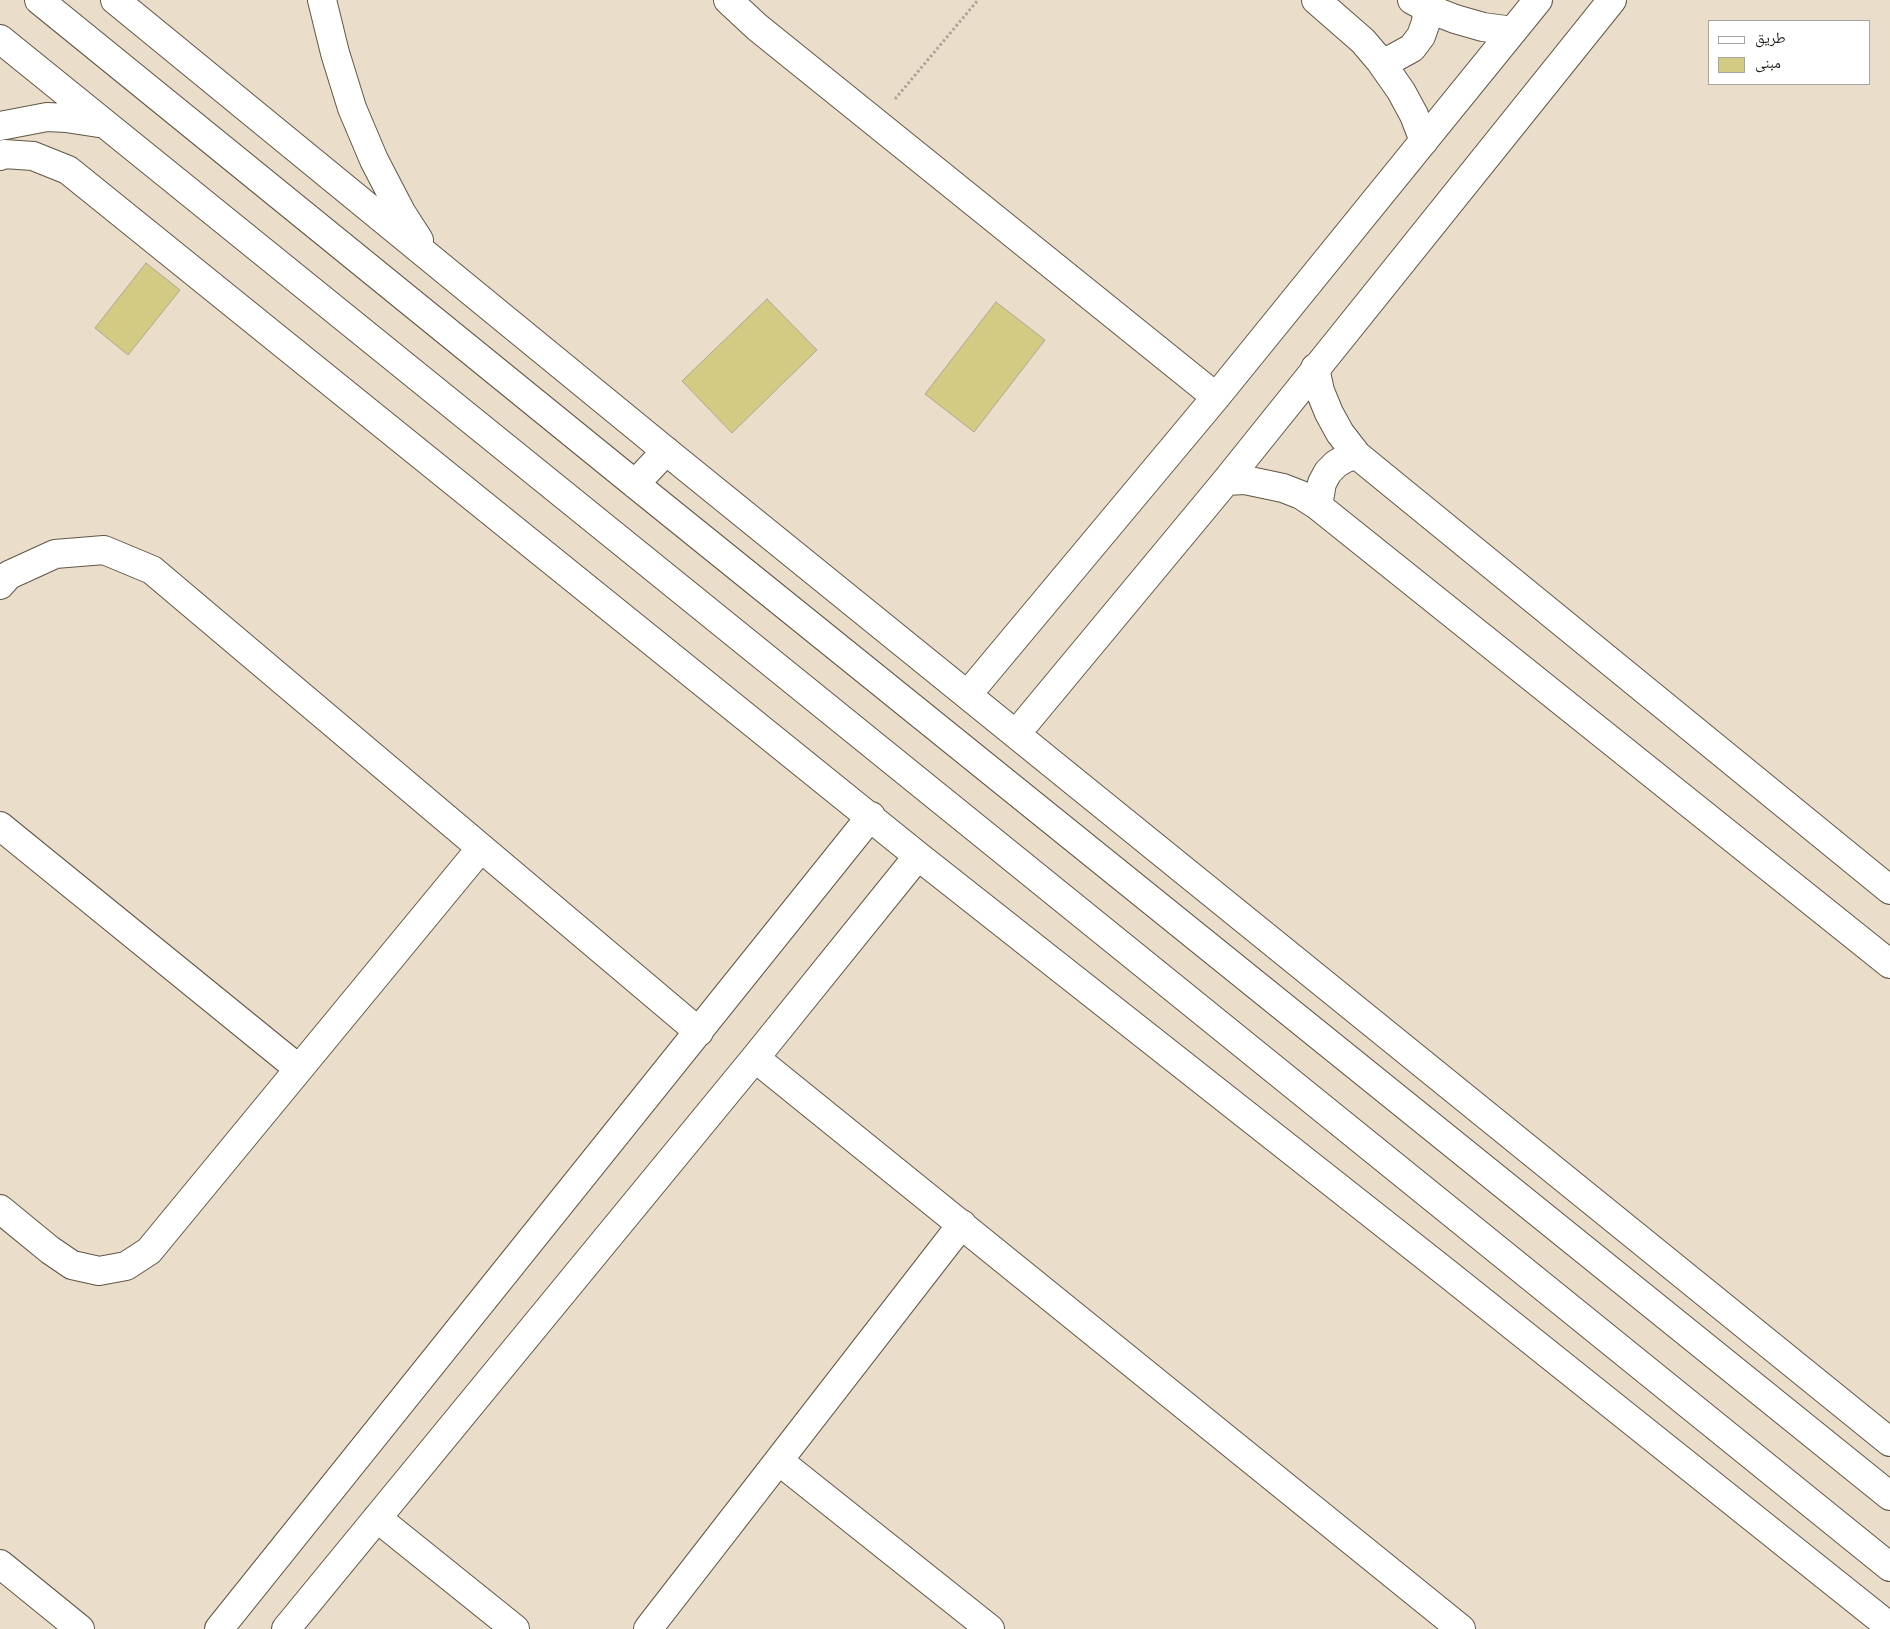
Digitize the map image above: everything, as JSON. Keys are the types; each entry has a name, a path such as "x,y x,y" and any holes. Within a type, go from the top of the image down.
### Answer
{"street":[{"path":"39,0 635,484 1890,1496"},
{"path":"116,0 666,451 1890,1442"},
{"path":"322,0 335,53 352,108 374,160 401,212 432,260"},
{"path":"728,0 757,27 1216,397"},
{"path":"1316,0 1356,34 1380,61 1401,91 1414,115 1424,141"},
{"path":"968,694 1216,397 1538,0"},
{"path":"1016,734 1226,481 1612,0"},
{"path":"1380,61 1392,59 1412,48 1421,36 1426,22 1420,4"},
{"path":"1420,4 1455,19 1483,27 1513,31"},
{"path":"0,39 1890,1567"},
{"path":"0,126 47,118 66,118 105,124"},
{"path":"0,156 4,154 33,156 68,170 918,856 1448,1274 1890,1627"},
{"path":"1315,368 1320,391 1329,412 1340,432 1357,455 1890,890"},
{"path":"635,484 666,451"},
{"path":"1318,506 1322,482 1328,472 1346,458 1357,455"},
{"path":"1226,481 1245,480 1284,488 1301,495 1318,506 1890,964"},
{"path":"0,585 9,575 55,554 104,550 152,570 699,1032"},
{"path":"219,1629 699,1032 870,816"},
{"path":"0,826 299,1069"},
{"path":"0,1209 50,1250 72,1265 99,1271 126,1266 149,1251 481,848"},
{"path":"286,1629 755,1058 918,856"},
{"path":"755,1058 1461,1629"},
{"path":"648,1629 962,1224"},
{"path":"778,1461 990,1629"},
{"path":"377,1518 516,1629"},
{"path":"0,1564 80,1629"}],"path":[{"path":"875,122 978,0"}],"building":[{"path":"146,263 180,290 128,355 95,328"},
{"path":"767,299 817,350 732,433 682,381"},
{"path":"996,302 1045,340 974,432 925,394"}]}
